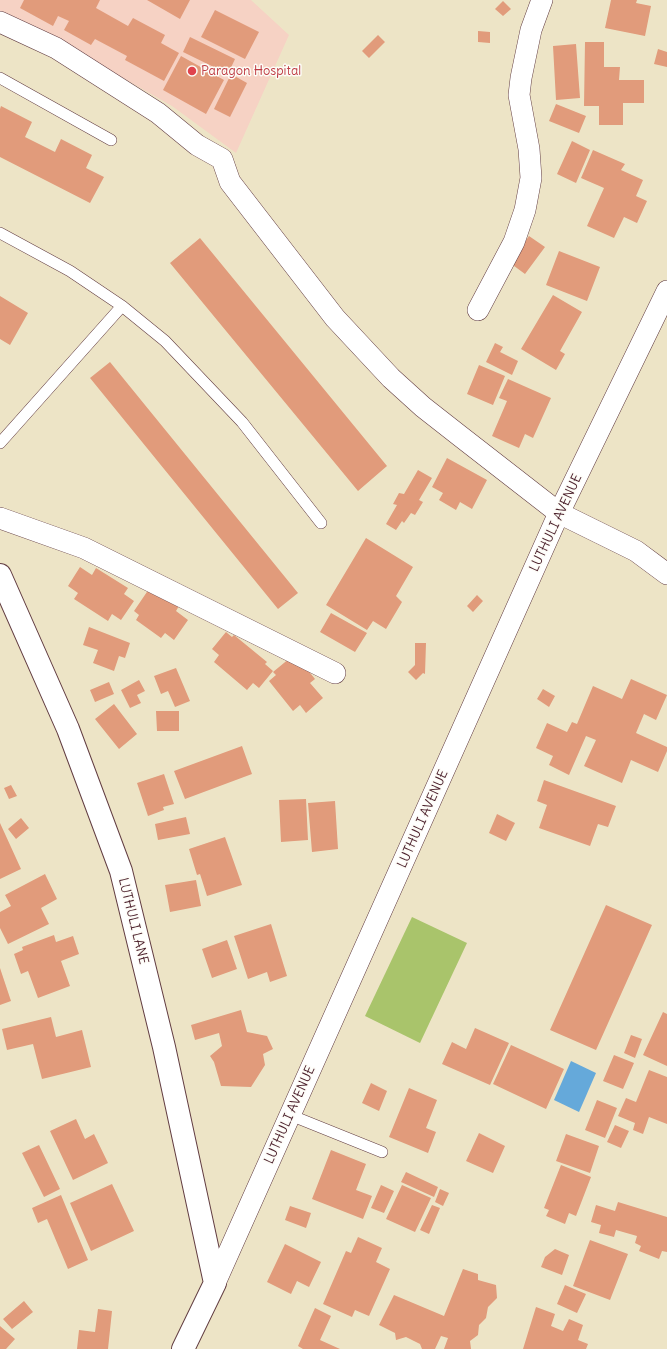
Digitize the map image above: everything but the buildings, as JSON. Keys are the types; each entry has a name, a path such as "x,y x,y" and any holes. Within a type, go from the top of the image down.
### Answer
{"street":[{"path":"478,310 514,242 525,210 531,178 529,149 519,95 531,30 542,0"},
{"path":"0,22 56,48 158,113 197,145 222,159 230,182 335,318 391,378 423,407 560,513 636,550 667,574"},
{"name":"LUTHULI AVENUE","path":"184,1349 215,1283 560,513 666,295"},
{"path":"0,518 84,548 335,673"},
{"name":"LUTHULI LANE","path":"0,575 68,729 121,871 164,1047 215,1283"}],"lane":[{"path":"0,78 111,140"},
{"path":"0,233 70,271 122,306 165,341 242,422 321,523"},
{"path":"0,443 122,306"},
{"path":"290,1115 382,1152"}],"shaded area":[{"name":"Paragon Hospital","path":"0,0 251,0 289,35 236,153 172,106 48,35 0,11"}],"green space":[{"path":"412,917 467,943 420,1043 365,1016"}],"water":[{"path":"571,1061 596,1073 579,1112 554,1100"}],"place":[{"name":"Paragon Hospital","path":"192,71"}]}
